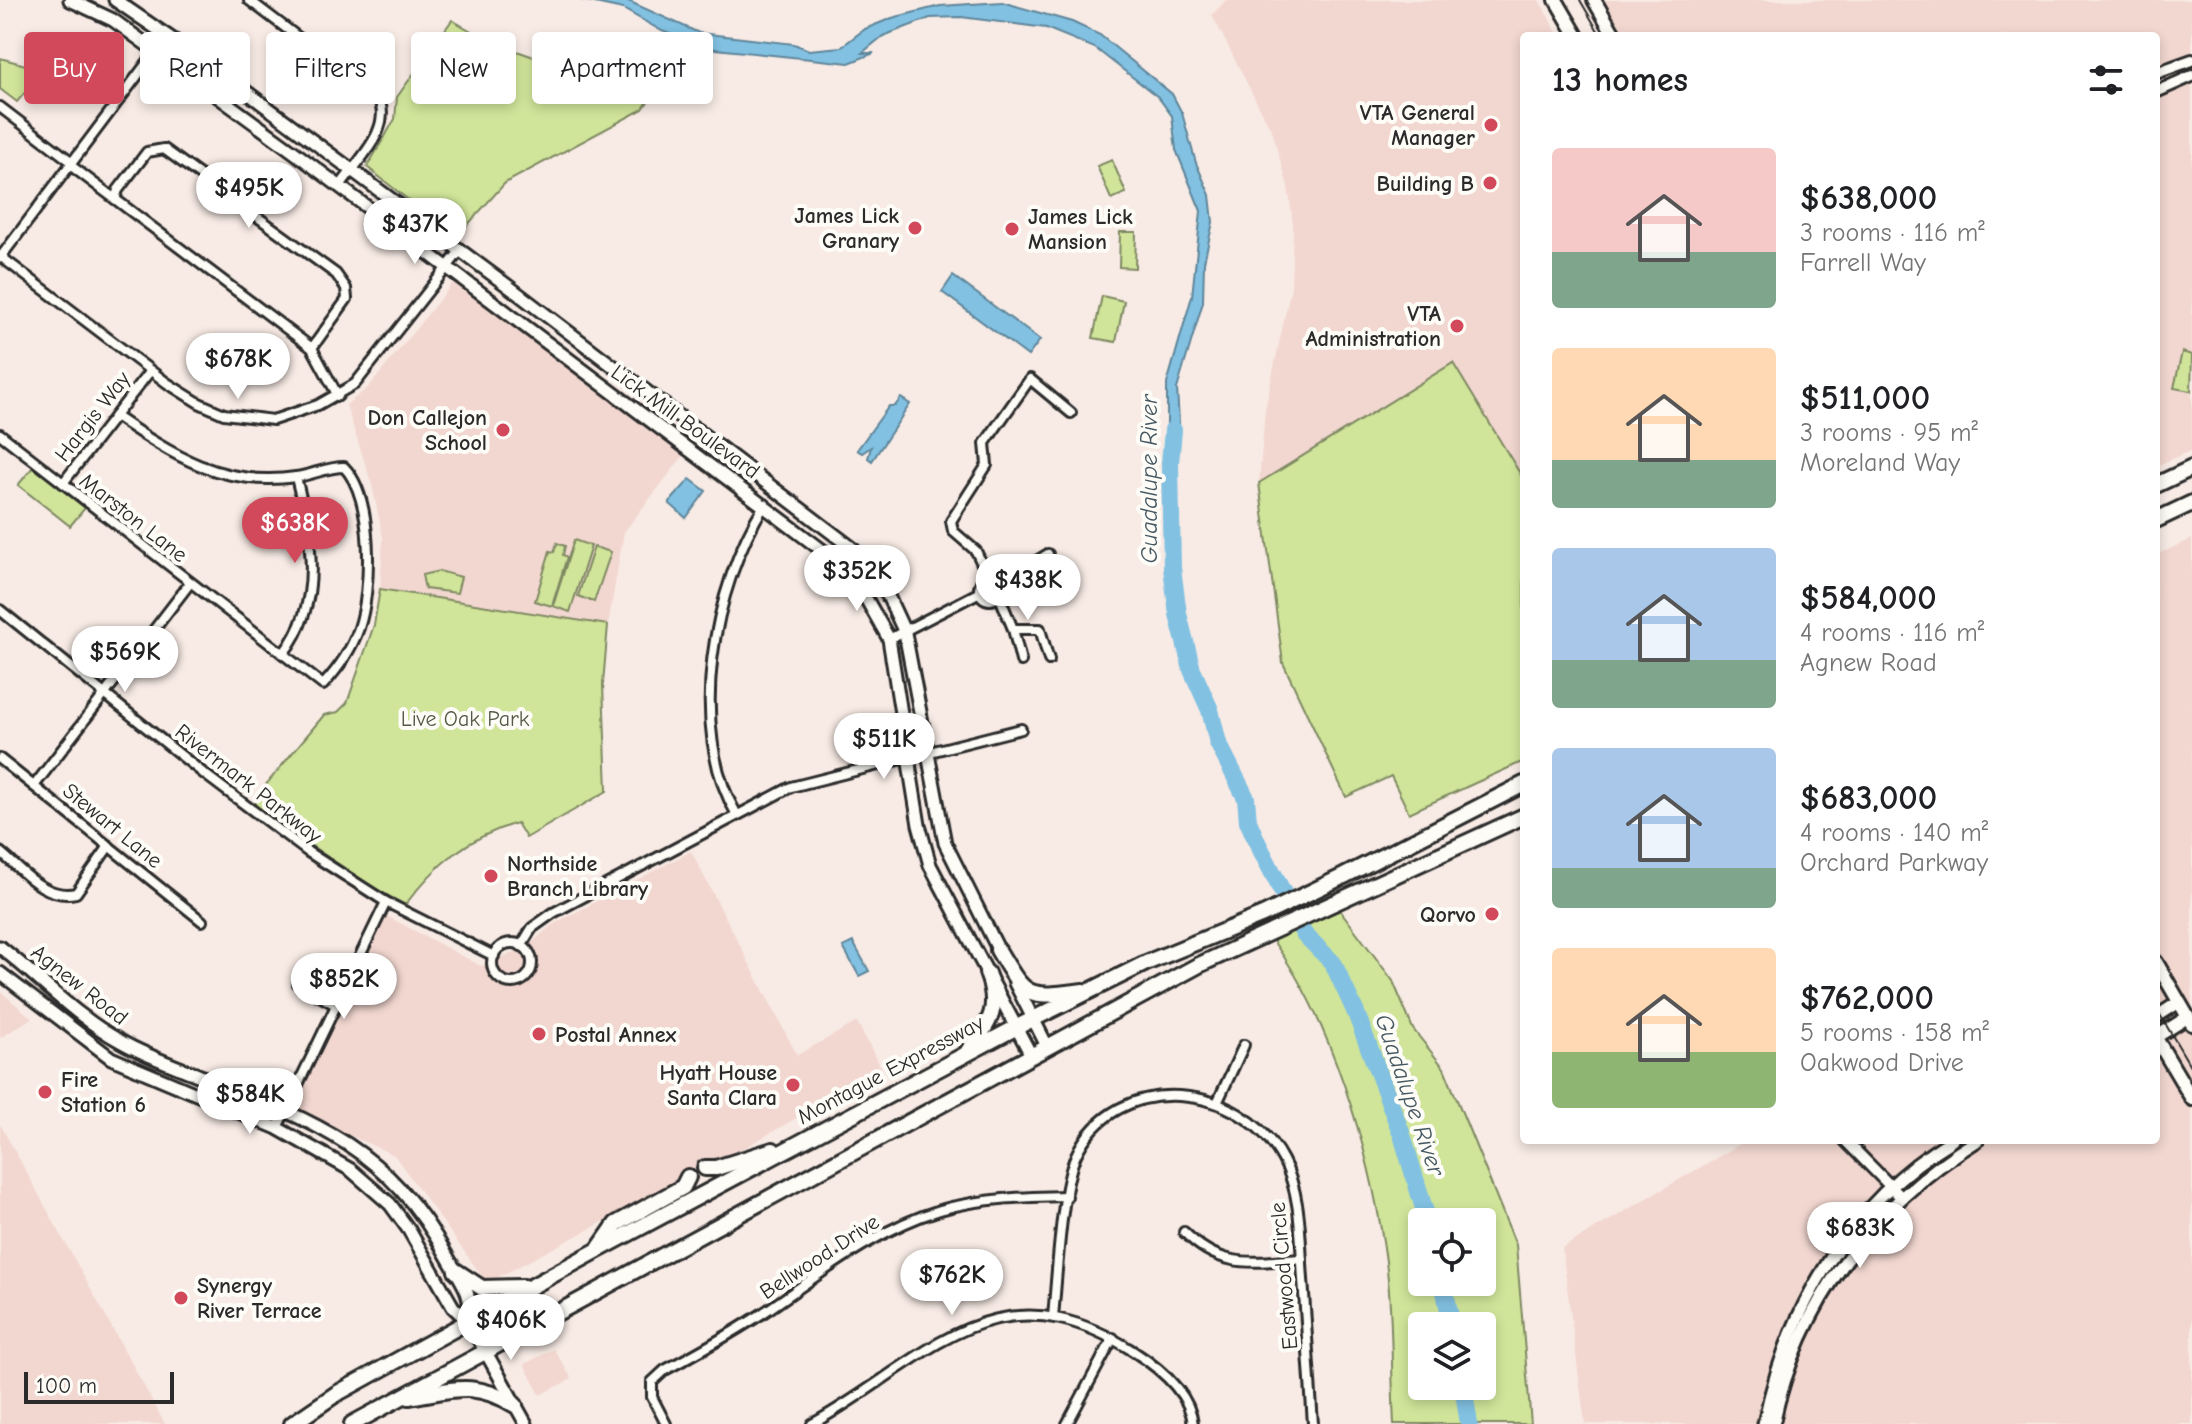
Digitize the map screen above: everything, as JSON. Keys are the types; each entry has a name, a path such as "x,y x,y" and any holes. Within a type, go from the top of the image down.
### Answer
{"highway":[{"path":"2160,483 2192,468"},
{"path":"2160,518 2192,503"},
{"name":"Montague Expressway","path":"292,1424 336,1394 532,1286 965,1054 1196,940 1263,915 1344,876 1520,786"},
{"path":"352,1424 1199,965 1520,818"},
{"path":"1502,825 1520,823"},
{"path":"998,950 1021,989 1034,995 1092,990"},
{"path":"965,1054 993,1013 994,991 987,973"},
{"path":"705,1168 716,1168 741,1157 789,1147"},
{"path":"598,1250 616,1224 683,1187 688,1177"},
{"path":"456,1271 482,1288 532,1286"},
{"path":"397,1399 477,1387 492,1391 515,1405"}],"main road":[{"name":"Lick Mill Boulevard","path":"70,0 113,20 140,41"},
{"name":"Lick Mill Boulevard","path":"115,0 163,32"},
{"path":"1556,0 1575,32"},
{"path":"1594,0 1613,32"},
{"name":"Lick Mill Boulevard","path":"250,95 852,548 887,594 905,633 945,843 1047,1046"},
{"name":"Lick Mill Boulevard","path":"227,104 844,564 873,607 889,639 908,758 930,865 1031,1055"},
{"name":"Agnew Road","path":"0,947 68,1006 118,1041 285,1110 375,1162 401,1186 456,1271 473,1301 469,1322"},
{"path":"2160,969 2190,1021 2160,1035"},
{"name":"Agnew Road","path":"0,973 111,1058 277,1128 351,1170 390,1204 453,1307 469,1322"},
{"path":"2160,1014 2179,1002"},
{"path":"2160,1044 2192,1099"},
{"path":"1764,1424 1788,1336 1821,1272 1890,1187 1947,1144"},
{"path":"1773,1424 1775,1391 1810,1313 1832,1278 1900,1196 1972,1144"},
{"path":"1821,1272 1832,1278"},
{"path":"469,1322 526,1424"}],"street":[{"path":"249,0 378,98 385,110 383,124 340,186"},
{"path":"2160,72 2192,60"},
{"path":"140,72 0,257 150,371 199,403 224,414 250,420 273,420 338,396 367,371 459,252"},
{"path":"2160,90 2192,76"},
{"path":"0,107 115,199 312,348 338,396"},
{"path":"115,199 118,190 147,152 164,149 336,274 346,288 347,299 312,348"},
{"name":"Hargis Way","path":"63,483 150,371"},
{"path":"999,584 989,579 976,551 953,531 951,521 987,465 985,443 1030,379 1071,413"},
{"path":"115,416 180,459 200,468 244,478 296,477 312,535 309,595 295,638 283,654"},
{"name":"Marston Lane","path":"0,434 323,685 343,664 364,608 368,580 363,513 355,482 344,467 296,477"},
{"path":"737,815 716,770 711,706 713,658 738,556 765,504"},
{"path":"999,584 1048,554"},
{"path":"980,592 982,582 989,579"},
{"path":"34,786 190,583"},
{"path":"999,584 999,595 1013,629 1021,661"},
{"path":"889,639 980,592"},
{"path":"980,592 990,600 999,595"},
{"name":"Rivermark Parkway","path":"0,610 308,852 386,902 494,956"},
{"path":"1013,629 1040,629 1049,660"},
{"path":"521,946 544,918 791,787 1021,729"},
{"name":"Stewart Lane","path":"0,759 202,921"},
{"path":"0,852 48,892 67,895 76,893 109,846"},
{"path":"277,1128 334,1004 386,902"},
{"path":"503,946 521,946 531,955 531,965 522,981 502,981 494,971 494,956 503,946"},
{"path":"298,984 334,1004"},
{"path":"1218,1101 1244,1045"},
{"name":"Eastwood Circle","path":"1053,1317 1067,1196 1075,1156 1096,1126 1115,1112 1157,1097 1179,1095 1218,1101 1258,1128 1284,1160 1297,1203 1313,1424"},
{"path":"1849,1144 1900,1196"},
{"name":"Bellwood Drive","path":"666,1424 652,1397 652,1382 665,1370 735,1331 859,1248 896,1228 968,1203 1002,1197 1067,1196"},
{"path":"1184,1232 1214,1256 1230,1261 1302,1259"},
{"path":"812,1424 926,1347 979,1322 1019,1315 1053,1317 1088,1326 1113,1338 1164,1374 1181,1394 1193,1424"},
{"path":"1067,1424 1113,1338"}],"shaded area":[{"path":"1226,0 1539,0 1557,32 1520,32 1520,474 1452,363 1259,483 1265,409 1291,287 1293,225 1288,186 1271,130 1212,15"},
{"path":"1604,0 2192,0 2192,450 2160,464 2160,32 1623,32"},
{"name":"Don Callejon School","path":"456,279 684,455 624,532 608,625 380,589 383,538 372,485 346,405 369,387"},
{"path":"2192,539 2192,1424 1585,1424 1562,1248 1740,1144 2160,1144 2160,553"},
{"path":"691,851 797,1055 857,1022 882,1069 753,1143 487,1283 394,1155 292,1110 383,914 481,966 528,946 552,925"},
{"path":"0,991 32,1018 0,1038"},
{"path":"0,1124 165,1424 0,1424"},
{"path":"554,1349 572,1379 540,1395 524,1364"}],"green space":[{"path":"452,20 473,32 443,32"},
{"path":"516,51 532,56 532,104 646,104 643,109 505,183 456,238 367,167 395,119 397,97 411,77 411,104 516,104"},
{"path":"0,58 24,65 24,94 17,102 0,89"},
{"path":"1112,160 1126,193 1111,199 1097,166"},
{"path":"1120,232 1136,232 1135,268 1119,267"},
{"path":"1102,296 1124,301 1116,342 1093,338"},
{"path":"2182,352 2192,355 2191,391 2174,388"},
{"path":"1453,363 1520,473 1520,763 1409,813 1391,776 1346,797 1283,663 1259,483"},
{"path":"33,467 85,508 70,526 18,485"},
{"path":"574,540 591,546 570,612 553,606"},
{"path":"557,543 565,546 563,555 567,557 552,606 535,601 550,551 554,552"},
{"path":"594,547 611,552 594,602 578,596"},
{"path":"439,571 461,577 457,593 425,589 422,575"},
{"name":"Live Oak Park","path":"380,589 608,625 603,684 607,791 526,838 517,823 482,836 441,865 405,905 370,886 254,806 259,793 324,715 338,712 347,703 374,625"},
{"path":"1340,910 1393,981 1413,1029 1444,1068 1516,1245 1531,1424 1394,1424 1388,1275 1369,1173 1330,1046 1292,970 1270,937"}],"water":[{"path":"581,0 626,0 697,32 665,32 623,9"},
{"path":"1002,2 1072,22 1100,35 1172,94 1182,113 1196,163 1210,195 1213,222 1204,262 1203,302 1177,389 1180,439 1173,454 1167,451 1167,384 1192,296 1201,211 1176,150 1172,116 1158,97 1095,48 1046,28 961,17 930,18 883,36 862,53 874,53 849,63 713,49 713,35 794,44 809,50 841,47 865,29 892,18 940,6"},
{"path":"953,276 1040,340 1028,356 942,292"},
{"path":"901,398 910,404 872,461 868,458 871,447 862,453 857,450 889,406 895,406"},
{"path":"690,479 706,491 686,518 669,503"},
{"path":"853,942 869,971 859,976 843,947"}],"waterway":[{"name":"Guadalupe River","path":"1173,430 1170,463 1172,568 1178,614 1192,670 1210,710 1218,743 1246,798 1248,821 1258,844 1304,934 1333,963 1356,1013 1402,1135 1424,1208"},
{"name":"Guadalupe River","path":"1446,1296 1449,1312"},
{"name":"Guadalupe River","path":"1465,1400 1469,1424"}],"tram line":[{"path":"1580,0 1599,32"},
{"path":"2160,1015 2192,1069"}],"place":[{"name":"VTA General Manager","path":"1491,125"},
{"name":"Building B","path":"1490,183"},
{"name":"James Lick Granary","path":"915,228"},
{"name":"James Lick Mansion","path":"1012,229"},
{"name":"VTA Administration","path":"1457,326"},
{"name":"Don Callejon School","path":"503,430"},
{"name":"Northside Branch Library","path":"491,876"},
{"name":"Qorvo","path":"1492,914"},
{"name":"Postal Annex","path":"539,1034"},
{"name":"Hyatt House Santa Clara","path":"793,1085"},
{"name":"Fire Station 6","path":"45,1092"},
{"name":"Synergy River Terrace","path":"181,1298"}]}
